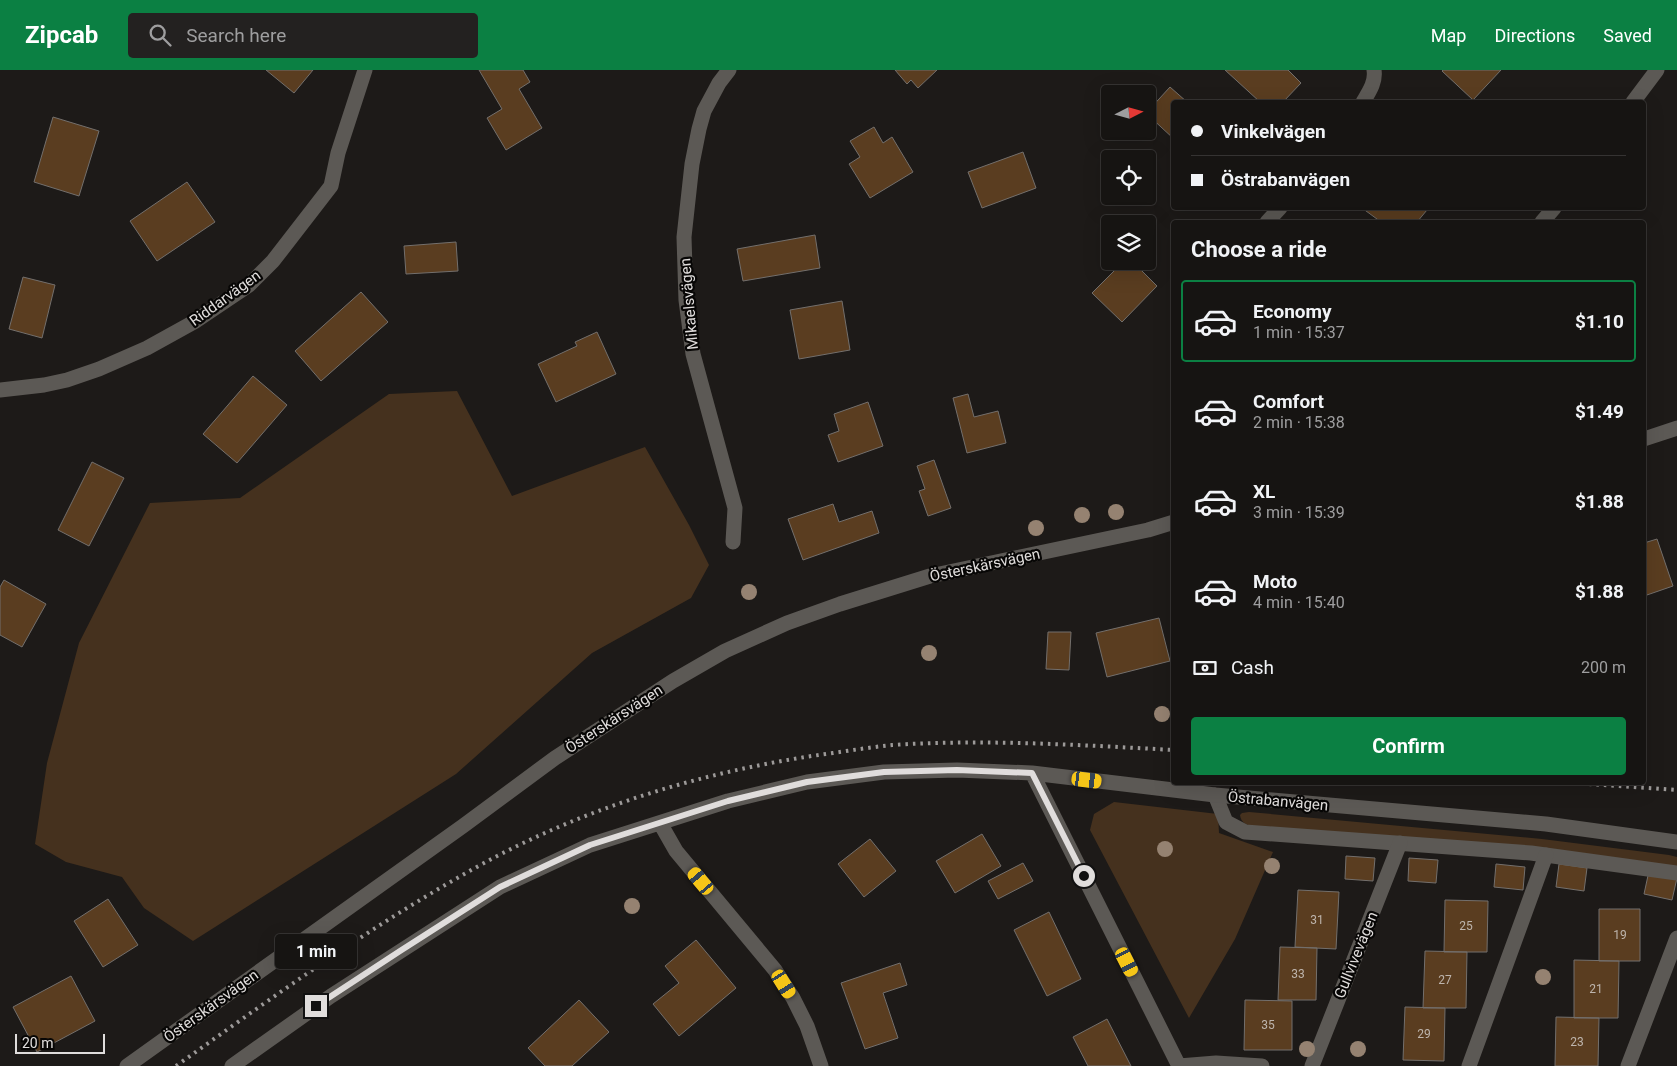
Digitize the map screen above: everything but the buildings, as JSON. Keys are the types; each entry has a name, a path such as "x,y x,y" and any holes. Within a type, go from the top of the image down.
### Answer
{"street":[{"name":"Riddarvägen","path":"0,390 52,383 99,369 147,348 194,322 249,284 274,261 331,186 338,153 365,70"},
{"name":"Mikaelsvägen","path":"729,70 719,83 704,111 699,129 692,164 684,237 686,300 693,354 734,508 733,542"},
{"path":"1364,100 1372,87 1375,76 1374,70"},
{"path":"1634,100 1657,70"},
{"path":"1269,220 1278,210"},
{"path":"1544,220 1552,210"},
{"path":"1646,438 1677,428"},
{"name":"Österskärsvägen","path":"127,1066 555,758 673,681 725,651 796,620 930,576 1148,530 1171,523"},
{"name":"Östrabanvägen","path":"232,1066 331,996 500,887 590,845 728,801 807,782 884,772 957,770 1032,773 1215,795 1546,824 1677,842"},
{"path":"1032,773 1179,1066 1216,1063 1262,1066"},
{"path":"1215,795 1226,822 1246,832 1546,855 1677,873"},
{"path":"660,823 676,851 775,970 807,1026 821,1066"},
{"name":"Gullvivevägen","path":"1312,1066 1400,843"},
{"path":"1469,1066 1546,855"},
{"path":"1628,1066 1677,938"}],"shaded area":[{"path":"457,391 512,496 645,447 709,565 691,598 592,653 456,774 193,941 144,908 122,877 66,862 35,844 47,763 79,643 150,503 240,498 389,394"},
{"path":"1114,802 1218,814 1219,833 1273,852 1235,939 1189,1018 1090,830 1094,814"},
{"path":"1249,812 1542,839 1669,855 1677,857 1677,868 1251,826 1241,819 1240,815"}],"railway":[{"path":"176,1066 365,934 484,863 525,842 567,824 653,792 742,769 788,760 892,745 998,743 1171,750"},
{"path":"1603,785 1677,790"}],"route":[{"path":"316,1006 500,887 574,852 590,845 728,801 807,782 884,772 957,770 1032,773 1084,876"}]}
